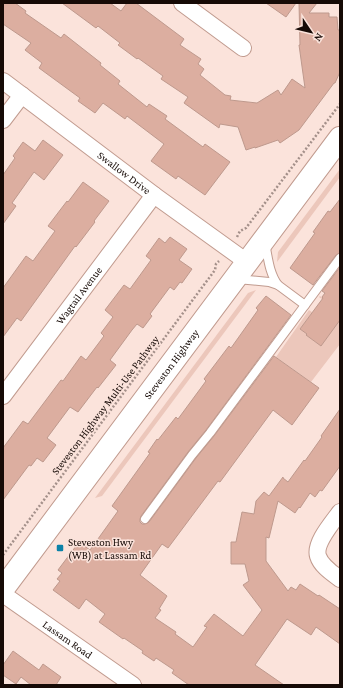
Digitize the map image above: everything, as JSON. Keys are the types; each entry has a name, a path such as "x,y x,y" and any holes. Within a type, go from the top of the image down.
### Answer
{"main road":[{"name":"Steveston Highway","path":"3,589 340,138"}],"street":[{"path":"182,3 243,48"},
{"name":"Swallow Drive","path":"3,81 154,195 246,262"},
{"path":"3,120 22,95"},
{"name":"Wagtail Avenue","path":"3,396 154,195"},
{"path":"340,512 325,533 315,556 326,568 340,578"},
{"name":"Lassam Road","path":"3,594 132,685"}],"lane":[{"path":"264,238 271,272 278,285"},
{"path":"144,519 215,427 340,258"},
{"path":"234,279 269,282 278,285 305,304"}],"path":[{"path":"240,231 246,228 340,104"},
{"name":"Steveston Highway Multi-Use Pathway","path":"3,555 215,270 216,264 218,263"}],"shaded area":[{"path":"340,169 340,177 277,262 278,252"},
{"path":"256,290 102,496 95,498 248,293"},
{"path":"320,296 340,311 340,344 311,382 276,357 309,310 320,318 318,319 311,314 300,329 318,344 331,306 319,297"}],"building":[{"path":"3,3 15,3 26,11 25,13 61,38 64,34 101,63 100,65 120,81 118,84 147,107 149,104 167,116 165,119 203,147 205,144 230,162 205,195 178,176 176,179 151,161 164,144 127,116 125,119 103,103 95,113 78,101 80,98 39,68 42,63 25,50 31,43 3,24"},
{"path":"62,3 110,3 121,11 127,3 136,3 184,39 180,45 201,59 198,64 204,69 200,75 225,95 231,96 230,100 257,103 278,90 281,95 292,79 305,88 299,45 299,3 317,3 309,13 329,13 329,17 337,17 338,30 340,30 340,72 335,83 299,130 280,143 278,140 246,150 238,127 220,124 219,128 184,103 188,97 161,79 163,76 118,45 120,43 98,26 96,28"},
{"path":"266,3 296,3 286,17"},
{"path":"43,140 63,155 44,180 34,172 12,203 16,206 3,224 3,175 15,158 13,156 23,142 35,151"},
{"path":"83,182 109,201 21,321 17,318 3,337 3,288 26,256 33,261 55,231 48,226"},
{"path":"340,199 340,253 336,255 313,285 290,268 315,233 313,232 328,211 330,212"},
{"path":"170,237 187,249 179,260 192,269 182,283 180,282 174,290 170,287 150,314 152,316 143,328 137,324 132,330 110,360 116,365 98,388 97,387 78,412 70,407 47,438 56,445 43,462 37,458 31,466 29,465 3,500 3,448 23,421 28,424 81,356 86,360 104,336 101,333 113,317 105,310 124,285 130,289 151,260 146,256 159,238 165,243"},
{"path":"340,267 340,320 321,346 300,329 323,298 322,297 325,293 322,291"},
{"path":"266,296 291,315 141,516 140,522 145,524 149,522 274,356 319,388 292,425 273,410 220,482 218,481 168,548 162,544 140,575 167,596 159,609 161,610 155,618 176,632 175,634 193,647 207,627 204,626 214,614 243,636 262,610 243,585 249,581 245,564 231,564 231,542 236,542 242,512 254,514 256,501 264,492 269,496 283,477 288,482 304,460 305,461 340,409 340,466 322,491 320,490 315,497 310,493 295,513 278,501 269,538 266,537 266,561 288,591 291,587 296,590 300,584 340,609 340,644 316,627 311,635 287,619 255,665 284,685 189,685 172,673 174,670 156,658 154,661 142,653 143,651 99,622 105,614 86,599 79,609 53,590 60,581 57,579 62,573 58,570 79,542 90,550 118,511 112,506 150,453 148,452 157,439 158,440 176,417 178,419 206,381 204,379 229,346 231,348 258,310 256,308"},
{"path":"13,651 39,670 43,664 61,677 56,685 31,685 21,677 16,684 3,675 3,665"}],"place":[{"name":"Steveston Hwy (WB) at Lassam Rd","path":"60,548"}]}
